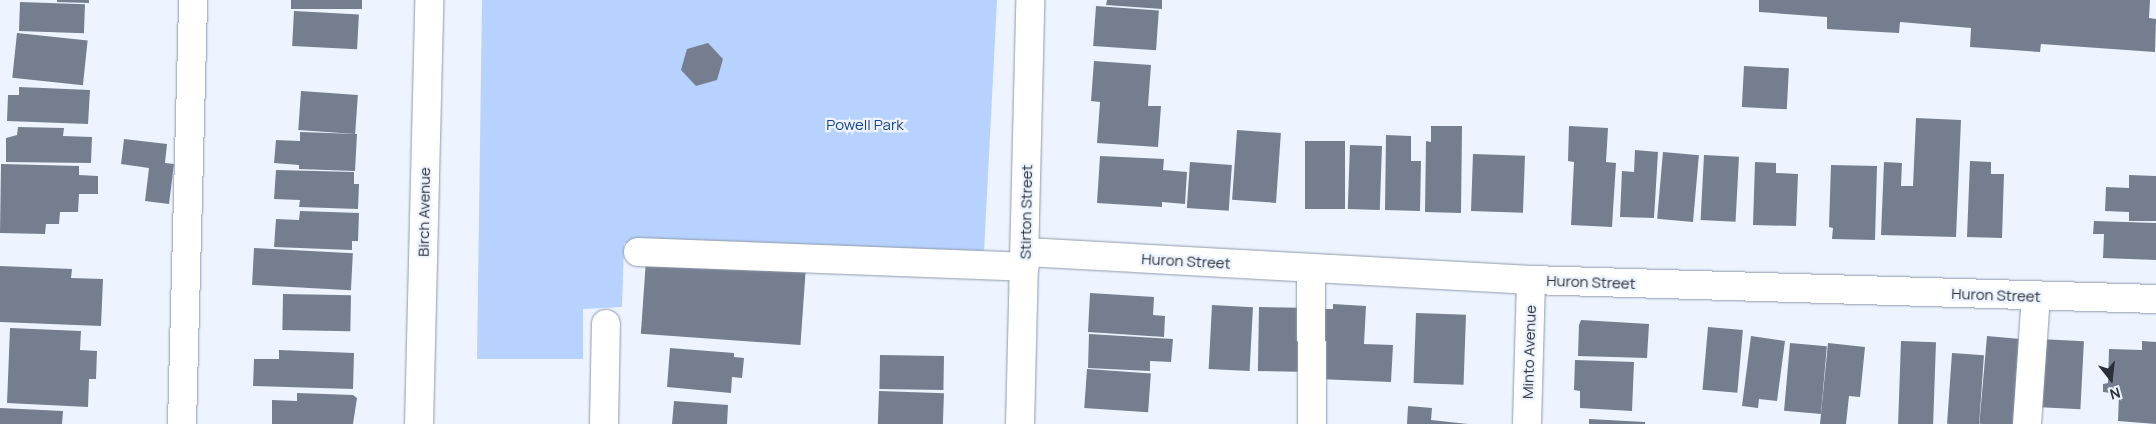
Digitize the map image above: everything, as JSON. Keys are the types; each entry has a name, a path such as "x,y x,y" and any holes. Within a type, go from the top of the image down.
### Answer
{"street":[{"path":"182,424 193,0"},
{"name":"Birch Avenue","path":"420,424 429,0"},
{"name":"Stirton Street","path":"1020,424 1026,260 1030,0"},
{"name":"Huron Street","path":"638,252 1312,268 1531,280 2156,299"},
{"path":"1312,268 1312,424"},
{"name":"Minto Avenue","path":"1527,424 1531,280"},
{"path":"2027,424 2036,296"},
{"path":"604,424 606,324"}],"green space":[{"name":"Powell Park","path":"482,0 997,0 984,252 624,243 622,307 583,309 583,359 477,359"}],"building":[{"path":"57,0 89,0 89,3 57,2"},
{"path":"291,0 362,0 362,9 291,9"},
{"path":"1107,0 1162,0 1162,9 1106,5"},
{"path":"1759,0 2150,0 2149,18 2156,19 2155,52 2041,44 2040,52 1970,47 1971,28 1900,22 1899,33 1827,29 1827,17 1759,12"},
{"path":"20,2 85,4 84,33 19,31"},
{"path":"1096,6 1159,10 1156,50 1093,46"},
{"path":"294,11 359,14 357,49 292,46"},
{"path":"17,33 88,40 83,85 12,78"},
{"path":"708,43 723,59 717,80 696,86 681,70 687,49"},
{"path":"1094,61 1151,65 1148,106 1161,106 1158,147 1097,143 1100,102 1091,101"},
{"path":"1744,66 1789,68 1787,109 1742,107"},
{"path":"19,87 90,90 88,124 7,121 8,95 19,95"},
{"path":"301,91 358,95 355,134 298,130"},
{"path":"1916,118 1961,120 1956,237 1881,235 1884,162 1902,163 1901,186 1913,186"},
{"path":"1431,126 1462,126 1461,213 1425,212 1426,141 1431,142"},
{"path":"1569,126 1608,128 1606,162 1616,163 1612,227 1571,225 1574,162 1568,161"},
{"path":"18,127 64,128 63,136 92,137 91,163 6,162 6,138 17,135"},
{"path":"1237,130 1281,133 1276,203 1232,200"},
{"path":"300,132 357,134 355,171 299,169 299,165 274,163 276,140 300,141"},
{"path":"1386,135 1411,136 1411,161 1421,161 1420,211 1385,210"},
{"path":"124,139 167,144 165,163 174,164 169,204 145,201 149,168 121,164"},
{"path":"1305,141 1345,141 1345,209 1305,209"},
{"path":"1350,145 1382,146 1380,210 1348,209"},
{"path":"1635,150 1658,152 1654,218 1620,217 1622,171 1634,172"},
{"path":"1663,152 1699,155 1693,222 1657,219"},
{"path":"1473,154 1525,156 1523,213 1471,211"},
{"path":"1704,155 1739,157 1736,222 1701,220"},
{"path":"1100,156 1164,159 1163,170 1187,172 1185,204 1162,202 1162,207 1097,203"},
{"path":"1970,161 1991,162 1991,174 2004,174 2002,238 1967,237"},
{"path":"1190,162 1232,165 1229,211 1187,208"},
{"path":"1755,162 1776,163 1776,173 1798,174 1796,226 1753,225"},
{"path":"1,164 79,166 79,175 98,176 98,194 79,194 78,212 60,212 59,224 46,224 45,234 0,233"},
{"path":"1831,165 1877,166 1875,240 1832,239 1833,228 1829,227"},
{"path":"276,170 354,172 354,184 359,184 358,209 299,207 300,200 274,199"},
{"path":"2129,175 2156,176 2156,221 2129,221 2129,212 2105,211 2106,187 2129,188"},
{"path":"300,211 359,213 358,241 352,241 352,250 274,247 276,219 299,220"},
{"path":"2094,221 2156,223 2156,260 2103,258 2104,234 2093,234"},
{"path":"254,248 353,253 351,290 252,285"},
{"path":"646,260 806,271 800,345 641,334"},
{"path":"0,266 72,269 71,278 103,279 101,326 0,322"},
{"path":"1090,293 1154,297 1153,315 1165,316 1164,337 1088,332"},
{"path":"283,294 351,295 350,331 282,330"},
{"path":"1333,304 1366,306 1364,344 1393,345 1391,382 1318,379 1321,309 1333,309"},
{"path":"1212,305 1253,307 1250,371 1209,369"},
{"path":"1259,307 1300,308 1299,372 1258,371"},
{"path":"1416,313 1466,315 1464,385 1414,383"},
{"path":"1581,320 1649,324 1647,358 1578,356 1579,325"},
{"path":"1708,327 1743,330 1737,393 1703,390"},
{"path":"10,328 81,331 80,350 97,351 96,379 89,379 88,407 7,403"},
{"path":"1089,334 1173,339 1171,362 1150,361 1150,371 1088,368"},
{"path":"1751,336 1785,341 1777,401 1759,399 1758,408 1742,406"},
{"path":"1987,336 2023,339 2015,424 1979,424"},
{"path":"2040,339 2084,341 2080,409 2036,407"},
{"path":"1901,341 1936,342 1933,424 1898,424"},
{"path":"2142,341 2156,342 2156,424 2118,421 2119,394 2103,392 2103,384 2108,383 2109,349 2142,350"},
{"path":"1790,343 1827,346 1821,414 1784,411"},
{"path":"1828,343 1865,347 1860,397 1849,396 1846,424 1820,424"},
{"path":"670,348 734,353 734,357 744,358 742,378 732,377 731,393 667,387"},
{"path":"279,350 354,353 353,389 253,386 254,359 279,359"},
{"path":"1952,353 1984,355 1979,424 1947,424"},
{"path":"880,355 944,356 943,390 879,389"},
{"path":"1575,360 1634,362 1632,411 1580,408 1580,391 1574,390"},
{"path":"1087,369 1151,373 1148,412 1084,408"},
{"path":"879,391 944,393 943,424 878,424"},
{"path":"297,393 353,395 357,398 353,424 272,424 272,400 297,401"},
{"path":"674,401 728,405 727,424 672,424"},
{"path":"1408,406 1432,408 1431,420 1468,424 1407,424"},
{"path":"0,408 63,411 62,424 0,424"},
{"path":"1589,419 1645,422 1645,424 1589,424"}]}
